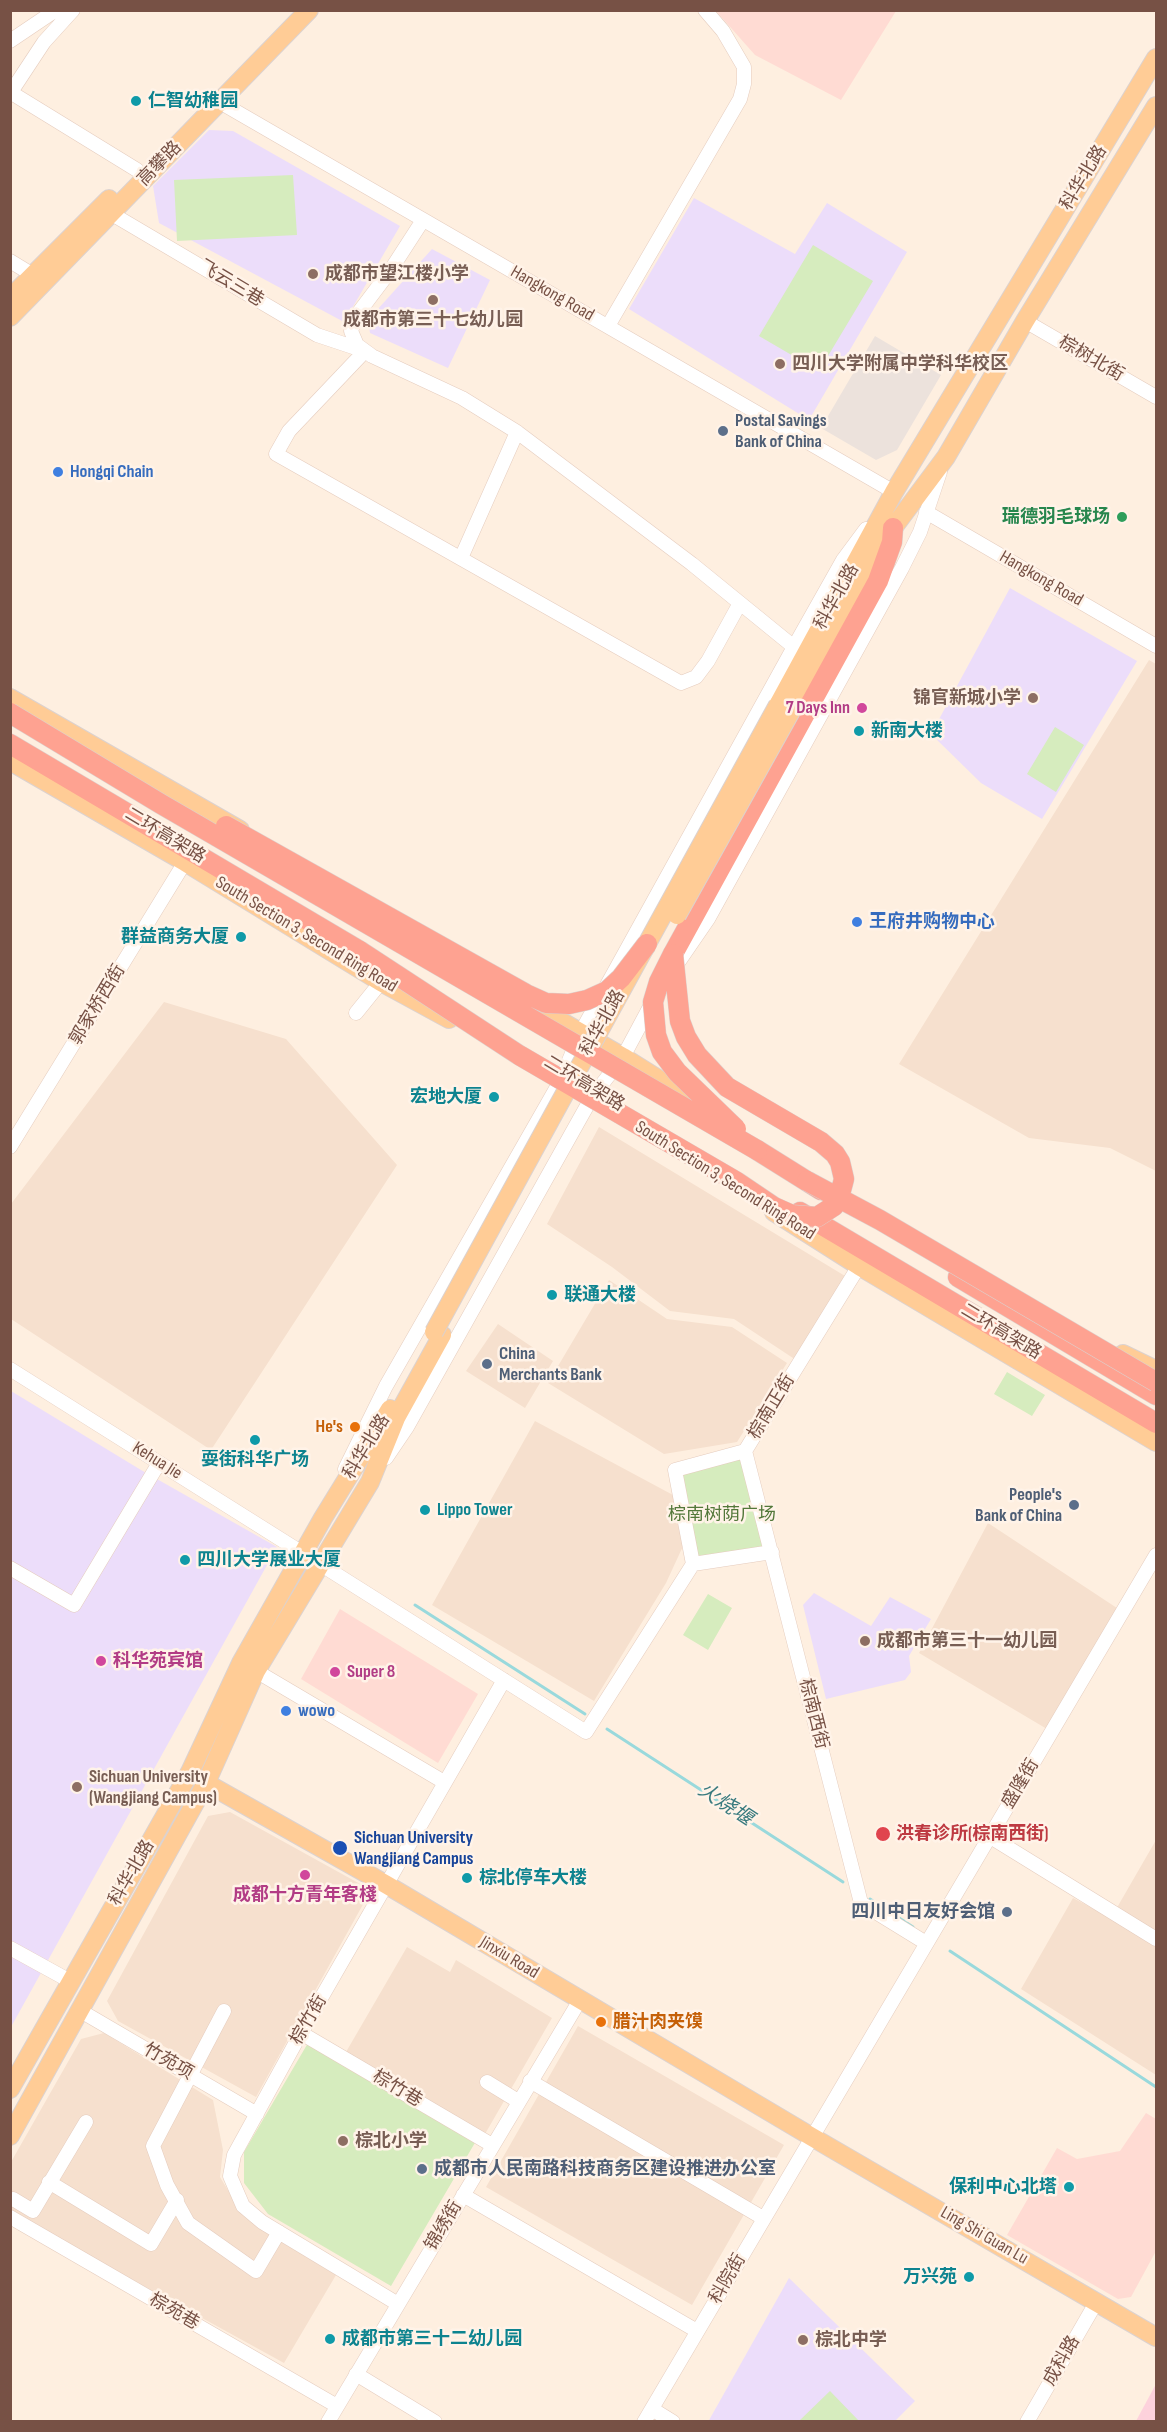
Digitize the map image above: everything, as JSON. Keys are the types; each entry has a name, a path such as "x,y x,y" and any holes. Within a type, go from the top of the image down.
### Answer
{"highway":[{"path":"757,1150 677,1072 662,1052 656,1035 653,1002 659,982 673,954 878,580 892,542 893,528"},
{"name":"二环高架路","path":"10,713 161,804 807,1181 880,1220 1156,1383"},
{"name":"二环高架路","path":"10,744 1156,1424"},
{"path":"161,804 208,816 546,1003 569,1004 587,1000 607,991 621,978 647,944"},
{"path":"360,951 519,1055 737,1182 774,1207 792,1215 817,1217 834,1206 839,1198 844,1179 840,1162 835,1154 821,1142 727,1087 697,1055 686,1037 681,1021 673,954"},
{"path":"807,1181 886,1234 1156,1395"},
{"path":"780,1200 877,1243 1156,1410"}],"main road":[{"name":"高攀路","path":"10,317 107,209 215,99 292,10"},
{"name":"高攀路","path":"10,298 107,209 137,170 309,10"},
{"name":"科华北路","path":"784,708 894,492 1156,58"},
{"name":"科华北路","path":"10,2136 206,1783 256,1671 370,1482 396,1418 438,1334 647,944 784,708 893,528 946,457 1025,321 1156,106"},
{"path":"10,698 371,905 1156,1383"},
{"path":"438,1334 784,708"},
{"name":"South Section 3, Second Ring Road","path":"10,761 185,862 381,982 591,1097 859,1266 1156,1442"},
{"path":"1064,1325 1156,1370"},
{"name":"科华北路","path":"10,2089 190,1772 241,1663 323,1518 438,1334"},
{"name":"Jinxiu Road","path":"206,1783 387,1885 812,2137"},
{"name":"Ling Shi Guan Lu","path":"812,2137 1156,2337"}],"street":[{"path":"10,41 56,10"},
{"path":"73,10 44,42 11,92 137,170"},
{"path":"608,326 740,99 744,84 744,67 723,31 705,10"},
{"name":"Hangkong Road","path":"215,99 894,492"},
{"name":"飞云三巷","path":"107,209 317,335 365,351 462,398 516,432 692,564 794,647"},
{"path":"423,220 390,271 356,316 351,331 357,345 365,351 289,431 276,454 681,683 696,677 708,661 740,603"},
{"path":"10,261 33,275"},
{"name":"棕树北街","path":"1025,321 1156,397"},
{"path":"461,558 516,432"},
{"path":"370,1482 406,1427 591,1097 623,1057 650,1005 708,919 902,568 920,532 946,457"},
{"path":"323,1518 386,1386 561,1080 580,1034 794,647 843,561 894,492"},
{"name":"Hangkong Road","path":"926,512 1156,646"},
{"name":"郭家桥西街","path":"10,1148 185,862"},
{"path":"356,1013 381,982"},
{"name":"棕南正街","path":"693,1564 675,1470 746,1451 859,1266"},
{"name":"Kehua Jie","path":"10,1369 304,1554"},
{"name":"棕南西街","path":"746,1451 861,1903 926,1943"},
{"path":"10,1568 74,1605 159,1463"},
{"path":"320,1564 586,1732 693,1564 771,1552"},
{"name":"盛隆街","path":"812,2137 1156,1556"},
{"path":"256,1671 444,1782"},
{"name":"棕竹街","path":"398,2304 279,2232 243,2206 230,2176 234,2155 504,1680"},
{"path":"989,1836 1156,1939"},
{"path":"10,1948 70,1981"},
{"name":"锦绣街","path":"328,2421 580,2000"},
{"name":"竹苑项","path":"79,2010 257,2114"},
{"path":"224,2011 153,2146 167,2185 188,2223 256,2271 279,2232"},
{"name":"棕竹巷","path":"302,2033 492,2145"},
{"path":"530,2081 763,2218"},
{"path":"488,2082 518,2101"},
{"path":"13,2199 33,2211 86,2121"},
{"name":"科院街","path":"644,2421 812,2137"},
{"path":"49,2182 151,2244 177,2200"},
{"path":"463,2195 697,2331"},
{"name":"棕苑巷","path":"10,2217 337,2406"},
{"name":"成科路","path":"1027,2421 1096,2301"},
{"path":"356,2374 435,2421"},
{"path":"652,2409 673,2421"}],"shaded area":[{"path":"716,11 896,11 841,100 755,55"},
{"name":"成都市望江楼小学","path":"209,130 233,131 400,226 344,322 159,223 153,186"},
{"name":"四川大学附属中学科华校区","path":"694,198 795,254 827,203 907,252 809,420 629,309"},
{"name":"成都市第三十七幼儿园","path":"432,249 490,280 448,368 370,333 368,320"},
{"path":"875,336 941,375 897,450 876,460 821,428"},
{"name":"锦官新城小学","path":"1010,588 1137,661 1042,819 981,783 931,734"},
{"path":"1149,660 1156,664 1156,1171 1110,1148 1029,1138 899,1064"},
{"path":"164,1002 286,1039 397,1165 211,1450 11,1319 11,1204"},
{"path":"599,1127 850,1279 799,1362 734,1319 670,1311 612,1267 547,1224"},
{"path":"609,1280 667,1319 732,1327 787,1363 737,1442 664,1454 548,1383"},
{"path":"498,1324 553,1361 525,1408 466,1371"},
{"name":"Sichuan University (Wangjiang Campus)","path":"11,1391 141,1470 277,1547 11,2027"},
{"path":"535,1421 673,1495 684,1544 666,1583 594,1701 432,1605"},
{"path":"988,1523 1123,1612 1052,1732 919,1653"},
{"name":"成都市第三十一幼儿园","path":"814,1593 871,1626 890,1597 931,1619 909,1656 911,1672 905,1680 826,1699 803,1605"},
{"path":"340,1609 478,1694 438,1763 301,1679"},
{"path":"230,1812 371,1890 256,2097 118,2021 107,2001 208,1816"},
{"path":"1156,1840 1156,2075 1021,1989 1073,1898 1111,1918"},
{"path":"407,1947 450,1972 456,1960 552,2018 485,2134 346,2052"},
{"path":"578,2026 784,2145 692,2305 486,2187"},
{"path":"104,2033 213,2100 223,2150 220,2177 238,2207 275,2238 336,2275 284,2363 11,2213 11,2162 81,2039"},
{"path":"1146,2113 1156,2119 1156,2251 1131,2297 1118,2299 1007,2235 1057,2148 1077,2159 1120,2151"},
{"name":"棕北中学","path":"789,2278 915,2401 895,2421 708,2422"},
{"path":"1156,2384 1156,2421 1136,2421"}],"green space":[{"path":"293,175 297,235 177,241 174,180"},
{"path":"813,245 873,281 819,371 759,336"},
{"path":"1055,727 1084,745 1056,792 1027,774"},
{"path":"1007,1372 1045,1395 1032,1416 994,1394"},
{"name":"棕南树荫广场","path":"745,1451 772,1552 693,1564 675,1470"},
{"path":"708,1594 732,1608 708,1650 683,1635"},
{"path":"308,2043 476,2141 391,2286 268,2214 244,2183 244,2152"},
{"path":"830,2391 859,2421 799,2421"}],"waterway":[{"name":"火烧堰","path":"415,1605 585,1714"},
{"name":"火烧堰","path":"607,1729 843,1882"},
{"name":"火烧堰","path":"870,1899 913,1927"},
{"name":"火烧堰","path":"950,1951 1156,2087"}],"place":[{"name":"仁智幼稚园","path":"136,101"},
{"name":"成都市望江楼小学","path":"313,274"},
{"name":"成都市第三十七幼儿园","path":"433,300"},
{"name":"四川大学附属中学科华校区","path":"780,364"},
{"name":"Postal Savings Bank of China","path":"723,431"},
{"name":"Hongqi Chain","path":"58,472"},
{"name":"瑞德羽毛球场","path":"1122,517"},
{"name":"锦官新城小学","path":"1033,698"},
{"name":"7 Days Inn","path":"862,708"},
{"name":"新南大楼","path":"859,731"},
{"name":"王府井购物中心","path":"857,922"},
{"name":"群益商务大厦","path":"241,937"},
{"name":"宏地大厦","path":"494,1097"},
{"name":"联通大楼","path":"552,1295"},
{"name":"China Merchants Bank","path":"487,1364"},
{"name":"He's","path":"355,1427"},
{"name":"耍街科华广场","path":"255,1440"},
{"name":"People's Bank of China","path":"1074,1505"},
{"name":"Lippo Tower","path":"425,1510"},
{"name":"四川大学展业大厦","path":"185,1560"},
{"name":"成都市第三十一幼儿园","path":"865,1641"},
{"name":"科华苑宾馆","path":"101,1661"},
{"name":"Super 8","path":"335,1672"},
{"name":"wowo","path":"286,1711"},
{"name":"Sichuan University (Wangjiang Campus)","path":"77,1787"},
{"name":"洪春诊所(棕南西街)","path":"883,1834"},
{"name":"Sichuan University Wangjiang Campus","path":"340,1848"},
{"name":"成都十方青年客棧","path":"305,1875"},
{"name":"棕北停车大楼","path":"467,1878"},
{"name":"四川中日友好会馆","path":"1007,1912"},
{"name":"腊汁肉夹馍","path":"601,2022"},
{"name":"棕北小学","path":"343,2141"},
{"name":"成都市人民南路科技商务区建设推进办公室","path":"422,2169"},
{"name":"保利中心北塔","path":"1069,2187"},
{"name":"万兴苑","path":"969,2277"},
{"name":"成都市第三十二幼儿园","path":"330,2339"},
{"name":"棕北中学","path":"803,2340"}]}
